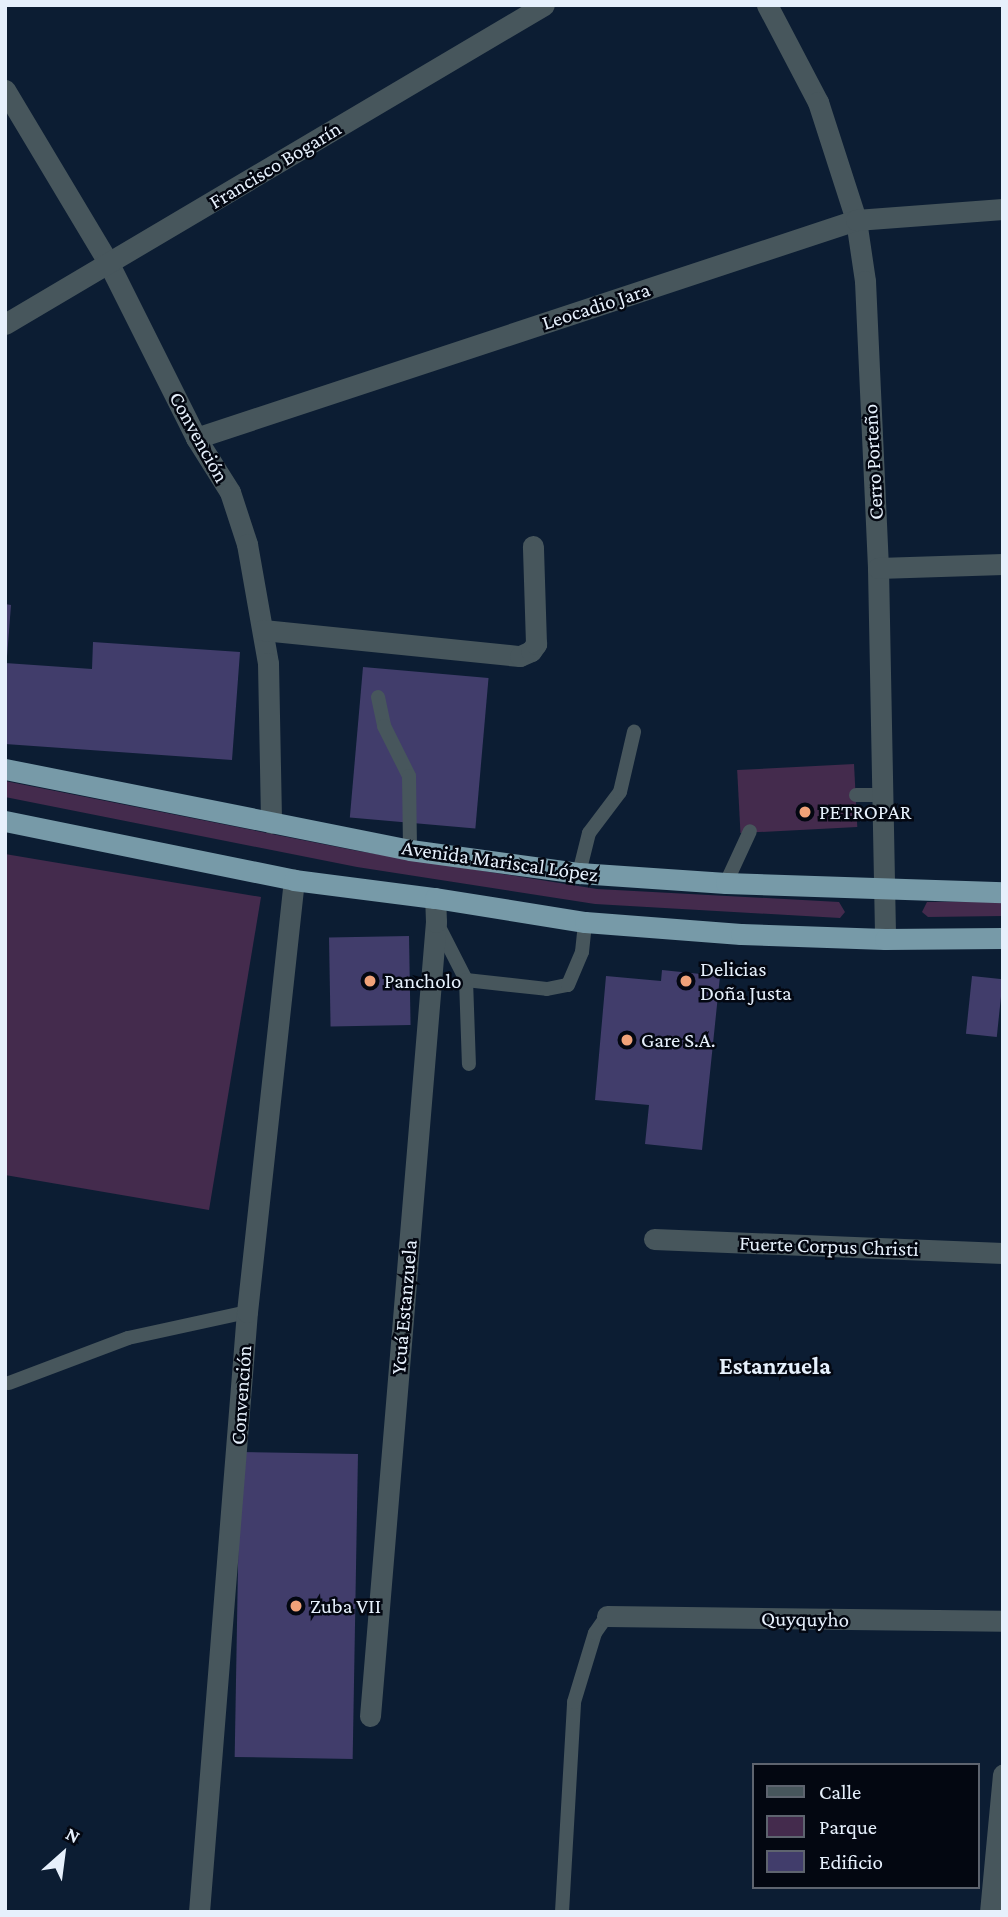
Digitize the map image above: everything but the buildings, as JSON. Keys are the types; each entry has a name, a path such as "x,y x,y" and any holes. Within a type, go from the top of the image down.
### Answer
{"highway":[{"name":"Avenida Mariscal López","path":"5,769 410,850 579,873 726,883 1003,892"},
{"path":"5,821 294,880 435,898 585,922 741,934 886,939 1003,938"}],"street":[{"name":"Francisco Bogarín","path":"5,324 544,5"},
{"name":"Cerro Porteño","path":"767,5 818,102 856,220 866,281 878,568 886,939"},
{"name":"Convención","path":"5,90 109,264 196,439 230,492 247,544 268,663 271,823"},
{"name":"Leocadio Jara","path":"196,439 856,220 961,210 1003,209"},
{"path":"263,629 520,656 531,651 536,644 533,546"},
{"path":"878,568 1003,564"},
{"name":"Convención","path":"200,1912 247,1312 294,880"},
{"name":"Ycuá Estanzuela","path":"370,1716 436,922 435,898"},
{"name":"Fuerte Corpus Christi","path":"654,1239 1003,1253"},
{"name":"Quyquyho","path":"607,1616 1003,1621"},
{"path":"990,1912 1003,1775"}],"lane":[{"path":"378,697 384,726 409,776 410,850"},
{"path":"579,873 589,833 620,792 634,732"},
{"path":"856,795 884,795"},
{"path":"726,883 750,831"},
{"path":"436,922 466,980 469,1064"},
{"path":"466,980 547,989 568,985 582,952 585,922"},
{"path":"9,1382 128,1338 247,1312"},
{"path":"562,1912 574,1702 595,1633 607,1616"}],"green space":[{"path":"854,764 857,827 740,833 737,770"},
{"path":"5,781 358,851 597,889 839,902 845,912 840,918 595,904 357,867 5,797"},
{"path":"5,854 261,897 209,1210 5,1175"},
{"path":"1003,901 1003,916 928,917 922,912 927,902"}],"place":[{"name":"PETROPAR","path":"805,812"},
{"name":"Pancholo","path":"370,981"},
{"name":"Delicias Doña Justa","path":"686,981"},
{"name":"Gare S.A.","path":"627,1040"},
{"name":"Zuba VII","path":"296,1606"}],"district":[{"name":"Estanzuela","path":"775,1366"}]}
